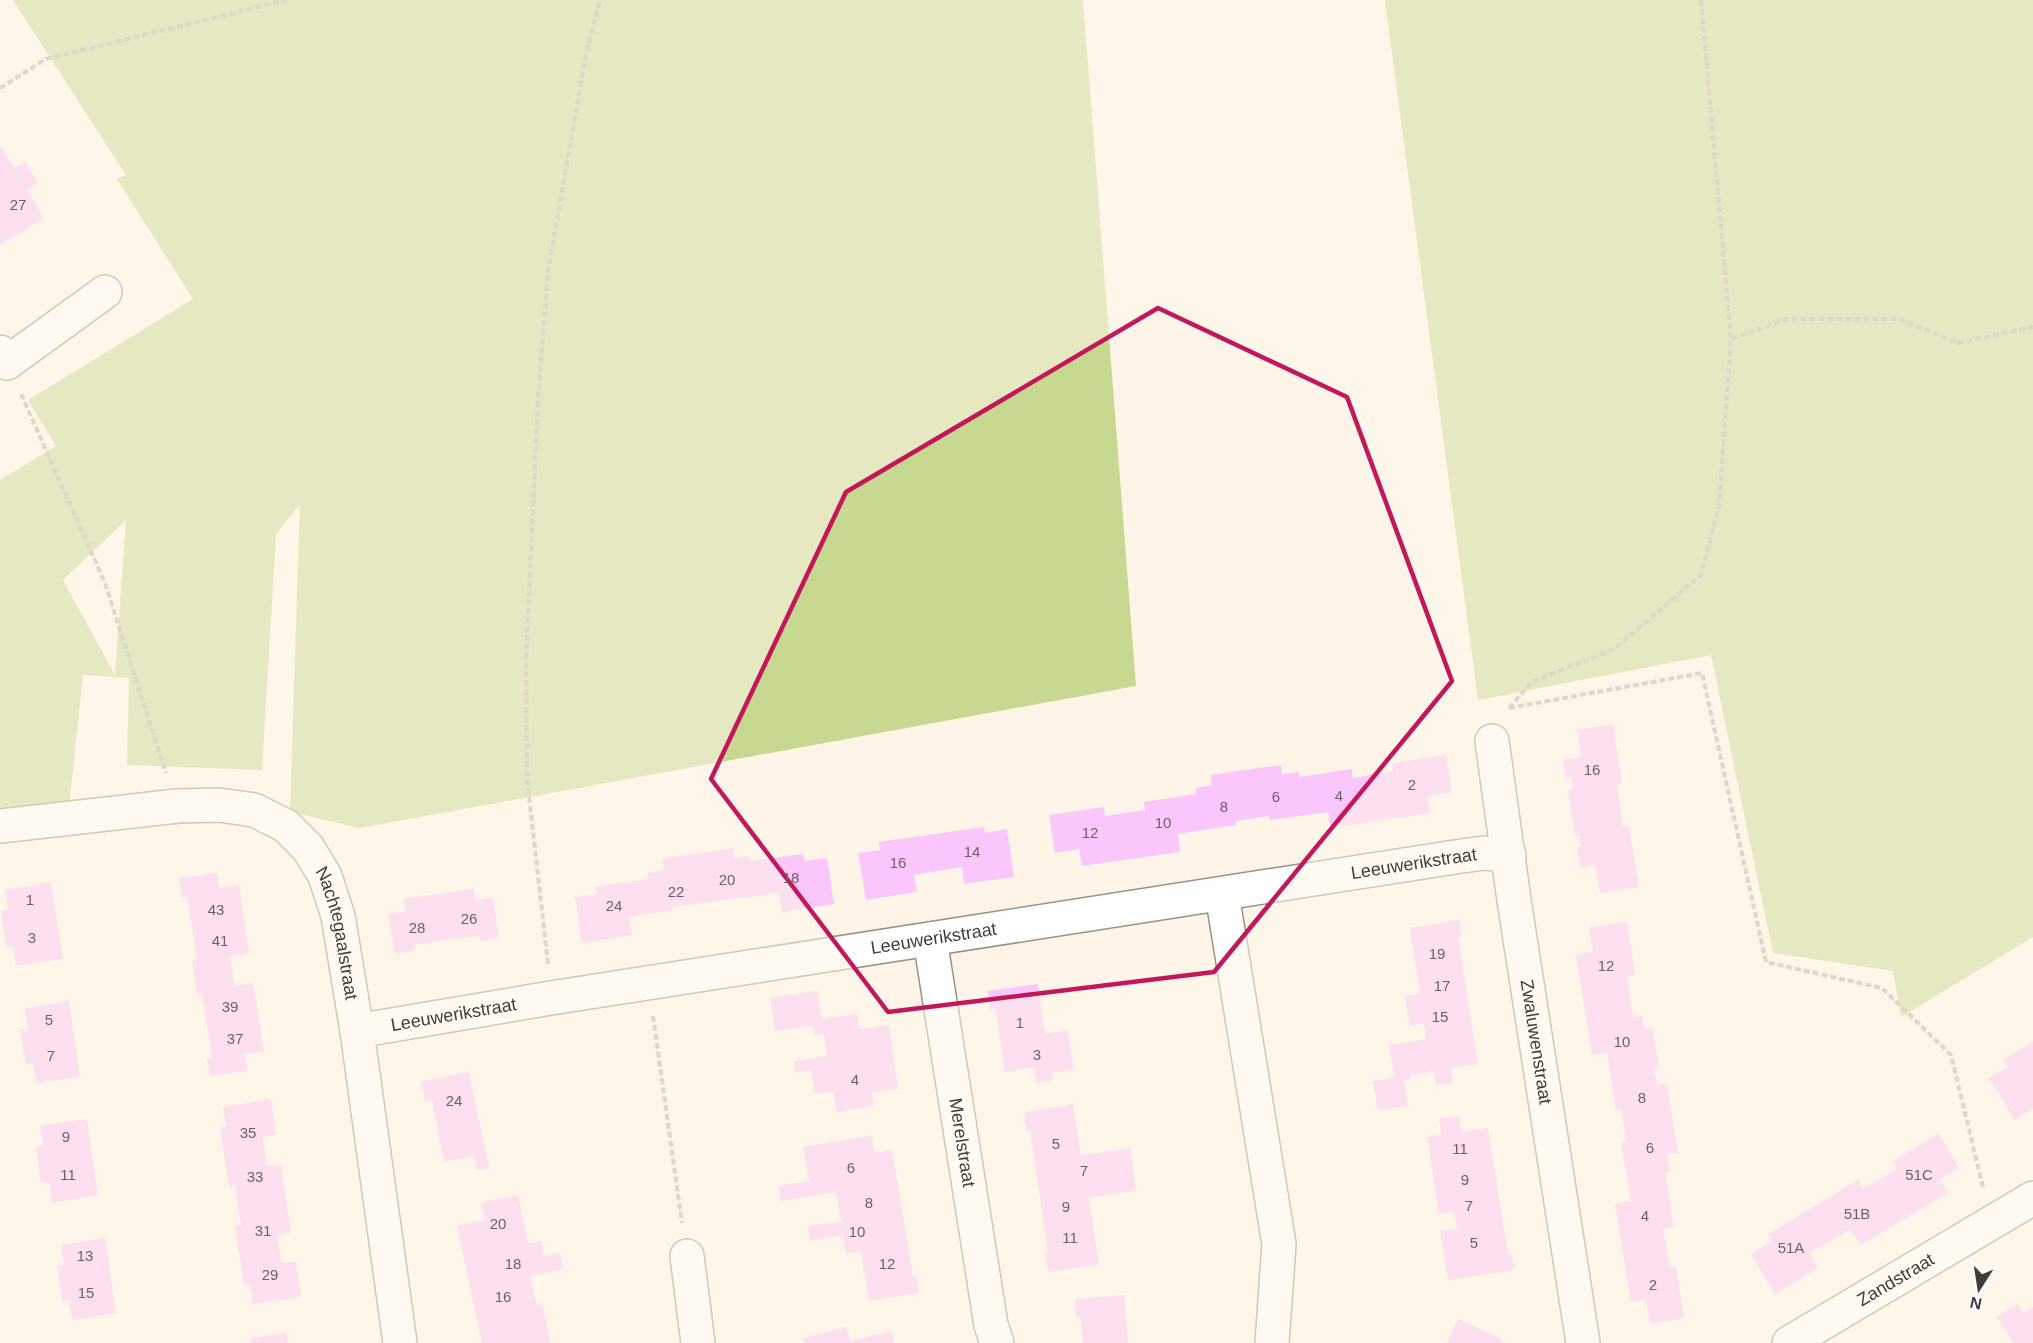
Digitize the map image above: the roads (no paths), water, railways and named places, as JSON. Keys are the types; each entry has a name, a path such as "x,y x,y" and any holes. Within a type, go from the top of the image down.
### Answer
{"street":[{"path":"3,358 105,292"},
{"name":"Zwaluwenstraat","path":"1492,741 1514,900 1583,1343"},
{"name":"Nachtegaalstraat","path":"0,826 177,806 219,805 254,810 286,826 308,848 325,876 338,916 357,1031 400,1343"},
{"name":"Leeuwerikstraat","path":"357,1031 649,982 1484,853 1509,855"},
{"path":"1222,894 1279,1244 1272,1343"},
{"name":"Merelstraat","path":"930,939 991,1325 997,1343"},
{"name":"Zandstraat","path":"1789,1343 2033,1198"},
{"path":"687,1256 698,1343"}]}
